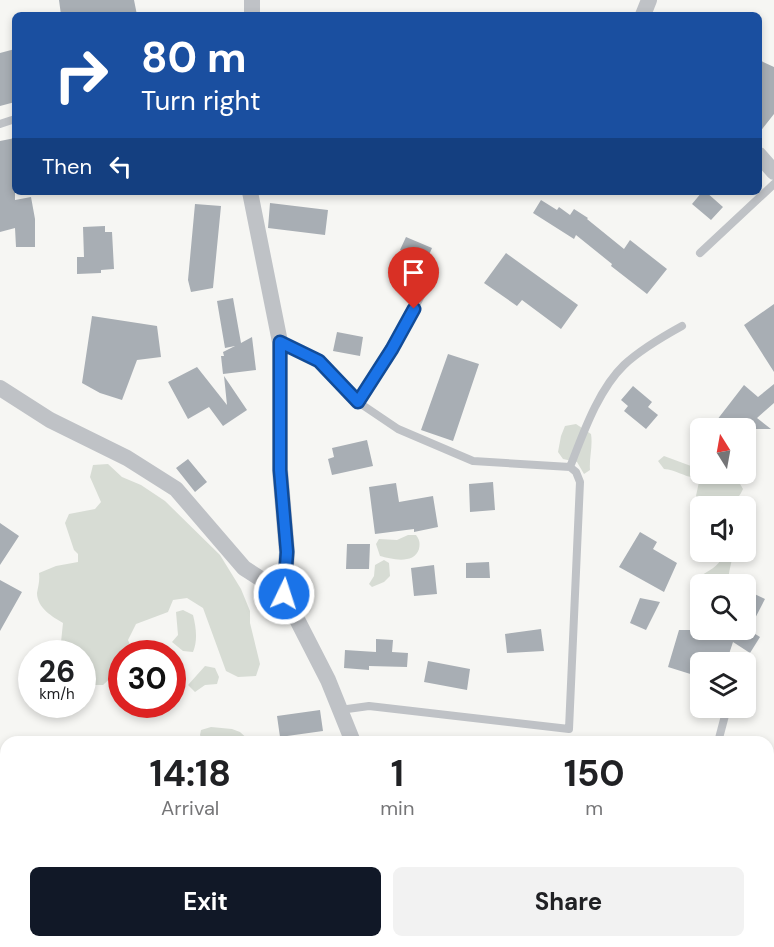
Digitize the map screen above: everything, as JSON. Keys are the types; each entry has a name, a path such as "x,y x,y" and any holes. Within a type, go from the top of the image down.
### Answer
{"street":[{"path":"762,158 774,172"},
{"path":"251,195 280,342 280,470 287,552 284,594"},
{"path":"0,388 50,420 127,458 176,489 243,568 284,594 328,680 351,736"}],"lane":[{"path":"700,253 774,184"},
{"path":"358,402 392,349 435,270"},
{"path":"570,467 588,422 623,366 659,338 682,326"},
{"path":"280,342 319,361 358,402 398,429 473,461 570,467 576,472 580,482 569,729 369,706 340,710"},
{"path":"719,736 725,718"}],"shaded area":[{"path":"576,424 591,434 590,470 584,474 577,462 563,459 558,452 565,426"},
{"path":"664,456 690,466 690,477 664,469 658,461"},
{"path":"108,464 122,477 141,485 165,501 220,555 241,589 250,611 250,623 260,664 256,676 238,677 226,671 203,608 187,598 173,600 168,612 136,624 128,640 108,640 108,680 103,685 96,685 96,640 61,640 63,623 46,611 38,598 39,573 56,566 78,562 78,554 74,550 65,523 69,514 95,509 101,502 90,477 93,465"},
{"path":"699,484 740,484 743,489 739,496 696,496"},
{"path":"408,535 416,535 419,542 419,549 412,557 402,560 380,556 376,544 379,539 397,540"},
{"path":"384,560 389,563 390,576 384,582 372,587 369,584 374,576 375,565"},
{"path":"731,562 729,574 704,574 713,568 719,563"},
{"path":"183,610 193,615 196,643 193,652 186,651 186,640 174,640 178,635 176,612"},
{"path":"205,666 215,668 219,677 217,684 205,685 195,692 188,685"},
{"path":"211,727 232,729 244,736 200,736 201,730"}],"building":[{"path":"59,0 134,0 136,12 61,12"},
{"path":"12,50 12,103 0,106 0,53"},
{"path":"762,61 774,67 774,114 762,129"},
{"path":"12,139 12,195 15,195 15,200 31,197 35,219 35,247 16,247 15,228 0,232 0,141"},
{"path":"700,195 709,195 723,207 711,220 692,204"},
{"path":"541,200 557,210 559,207 570,215 574,209 624,249 630,240 667,269 647,294 576,235 574,239 533,213"},
{"path":"270,203 328,210 325,235 268,228"},
{"path":"195,204 221,206 213,288 191,292 188,280"},
{"path":"105,226 105,232 112,232 114,269 101,270 101,273 77,274 77,257 84,257 83,227"},
{"path":"406,237 432,248 426,262 400,250"},
{"path":"506,253 578,305 561,329 522,300 517,306 484,283"},
{"path":"233,298 241,343 252,337 256,370 223,374 221,356 224,356 223,352 235,346 225,348 217,301"},
{"path":"774,304 774,372 744,325"},
{"path":"92,316 157,326 161,357 137,360 122,400 100,393 82,383"},
{"path":"337,332 363,337 360,356 333,351"},
{"path":"448,354 479,364 453,441 421,430"},
{"path":"197,367 227,405 224,376 247,410 223,426 209,407 188,419 168,382"},
{"path":"774,384 774,403 757,418 771,429 756,429 756,418 718,418 744,385 758,397"},
{"path":"633,386 652,402 648,407 658,415 646,429 624,411 628,406 621,400"},
{"path":"367,440 373,466 332,475 328,459 334,457 332,448"},
{"path":"188,459 207,482 195,492 176,468"},
{"path":"493,482 495,510 470,512 469,484"},
{"path":"396,483 399,502 433,496 438,527 414,532 414,529 375,534 369,487"},
{"path":"0,523 19,536 0,565"},
{"path":"640,532 657,542 653,549 677,563 664,592 619,567"},
{"path":"347,544 370,544 369,569 346,569"},
{"path":"489,562 490,578 466,578 466,563"},
{"path":"434,565 437,594 414,596 411,568"},
{"path":"0,580 22,592 0,631"},
{"path":"756,595 765,599 756,616"},
{"path":"640,598 660,602 646,630 630,623"},
{"path":"541,629 544,651 507,653 505,634"},
{"path":"679,630 690,630 690,640 756,640 756,634 760,637 751,652 733,642 730,652 690,652 690,674 668,667"},
{"path":"376,639 393,640 392,652 408,653 407,667 369,666 369,670 344,668 345,650 376,652"},
{"path":"428,661 470,669 467,690 424,682"},
{"path":"320,710 323,731 280,736 277,716"}],"route":[{"path":"284,594 287,552 280,470 280,342 319,361 358,402 414,309"}]}
